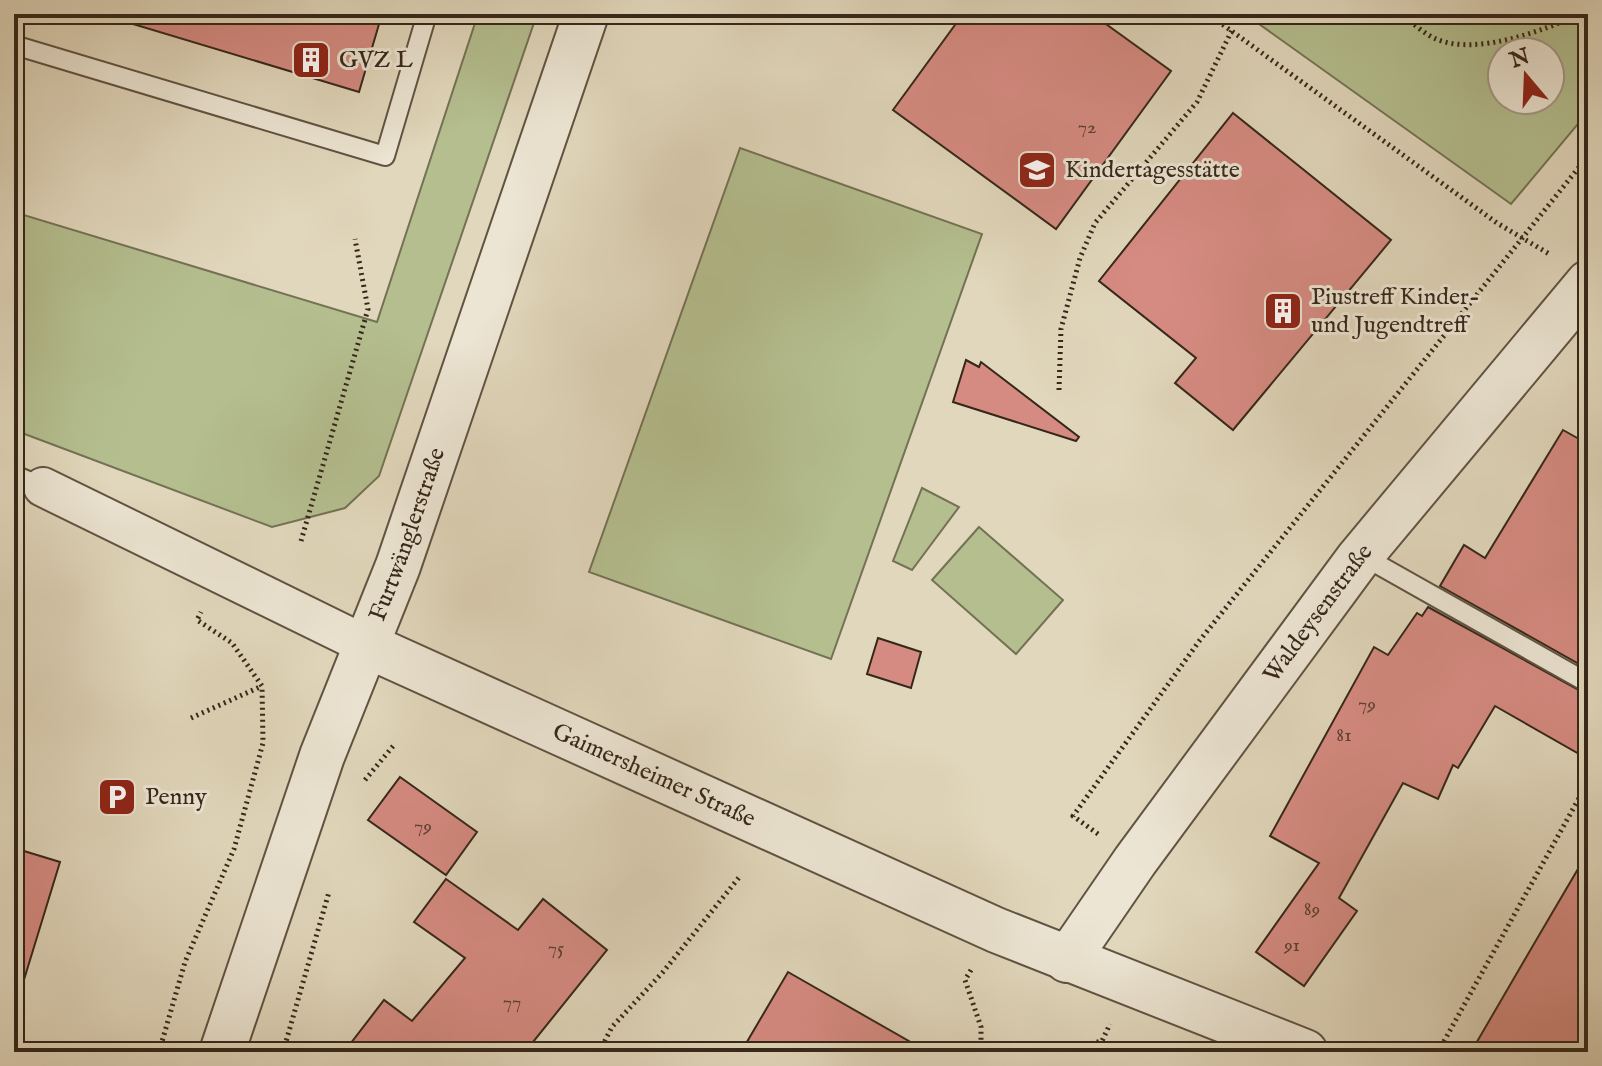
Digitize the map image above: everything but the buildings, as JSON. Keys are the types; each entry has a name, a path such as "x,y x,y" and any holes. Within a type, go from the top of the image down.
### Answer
{"street":[{"name":"Furtwänglerstraße","path":"222,1052 322,756 398,566 586,14"},
{"name":"Waldeysenstraße","path":"1067,960 1135,861 1575,272"},
{"name":"Gaimersheimer Straße","path":"29,481 366,645 996,930 1305,1052"}],"lane":[{"path":"14,45 385,156 427,14"},
{"path":"1361,555 1588,683"}],"path":[{"path":"1208,14 1497,223 1575,272"},
{"path":"1400,14 1437,39 1486,44 1550,27 1580,14"},
{"path":"1059,390 1061,329 1080,258 1095,223 1197,102 1232,30"},
{"path":"1135,861 1073,816 1200,640 1588,156"},
{"path":"301,541 368,309 355,239"},
{"path":"159,1052 185,962 234,849 263,743 262,686 232,643 197,620 219,572"},
{"path":"191,718 262,686"},
{"path":"362,786 374,765 394,745"},
{"path":"1438,1052 1588,782"},
{"path":"599,1052 612,1027 663,972 741,875"},
{"path":"283,1052 332,880"},
{"path":"981,1052 981,1027 965,980 996,930"},
{"path":"1056,1052 1102,1041 1129,983"}],"green space":[{"path":"478,14 537,14 379,476 345,508 272,527 14,430 14,212 377,322"},
{"path":"1245,14 1588,14 1588,112 1511,204"},
{"path":"740,148 982,234 831,659 589,572"},
{"path":"922,488 959,507 912,570 893,561"},
{"path":"979,527 1063,600 1016,654 932,580"}],"place":[{"name":"GVZ L","path":"311,60"},
{"name":"Kindertagesstätte","path":"1037,170"},
{"name":"Piustreff Kinder- und Jugendtreff","path":"1283,311"},
{"name":"Penny","path":"117,797"}]}
